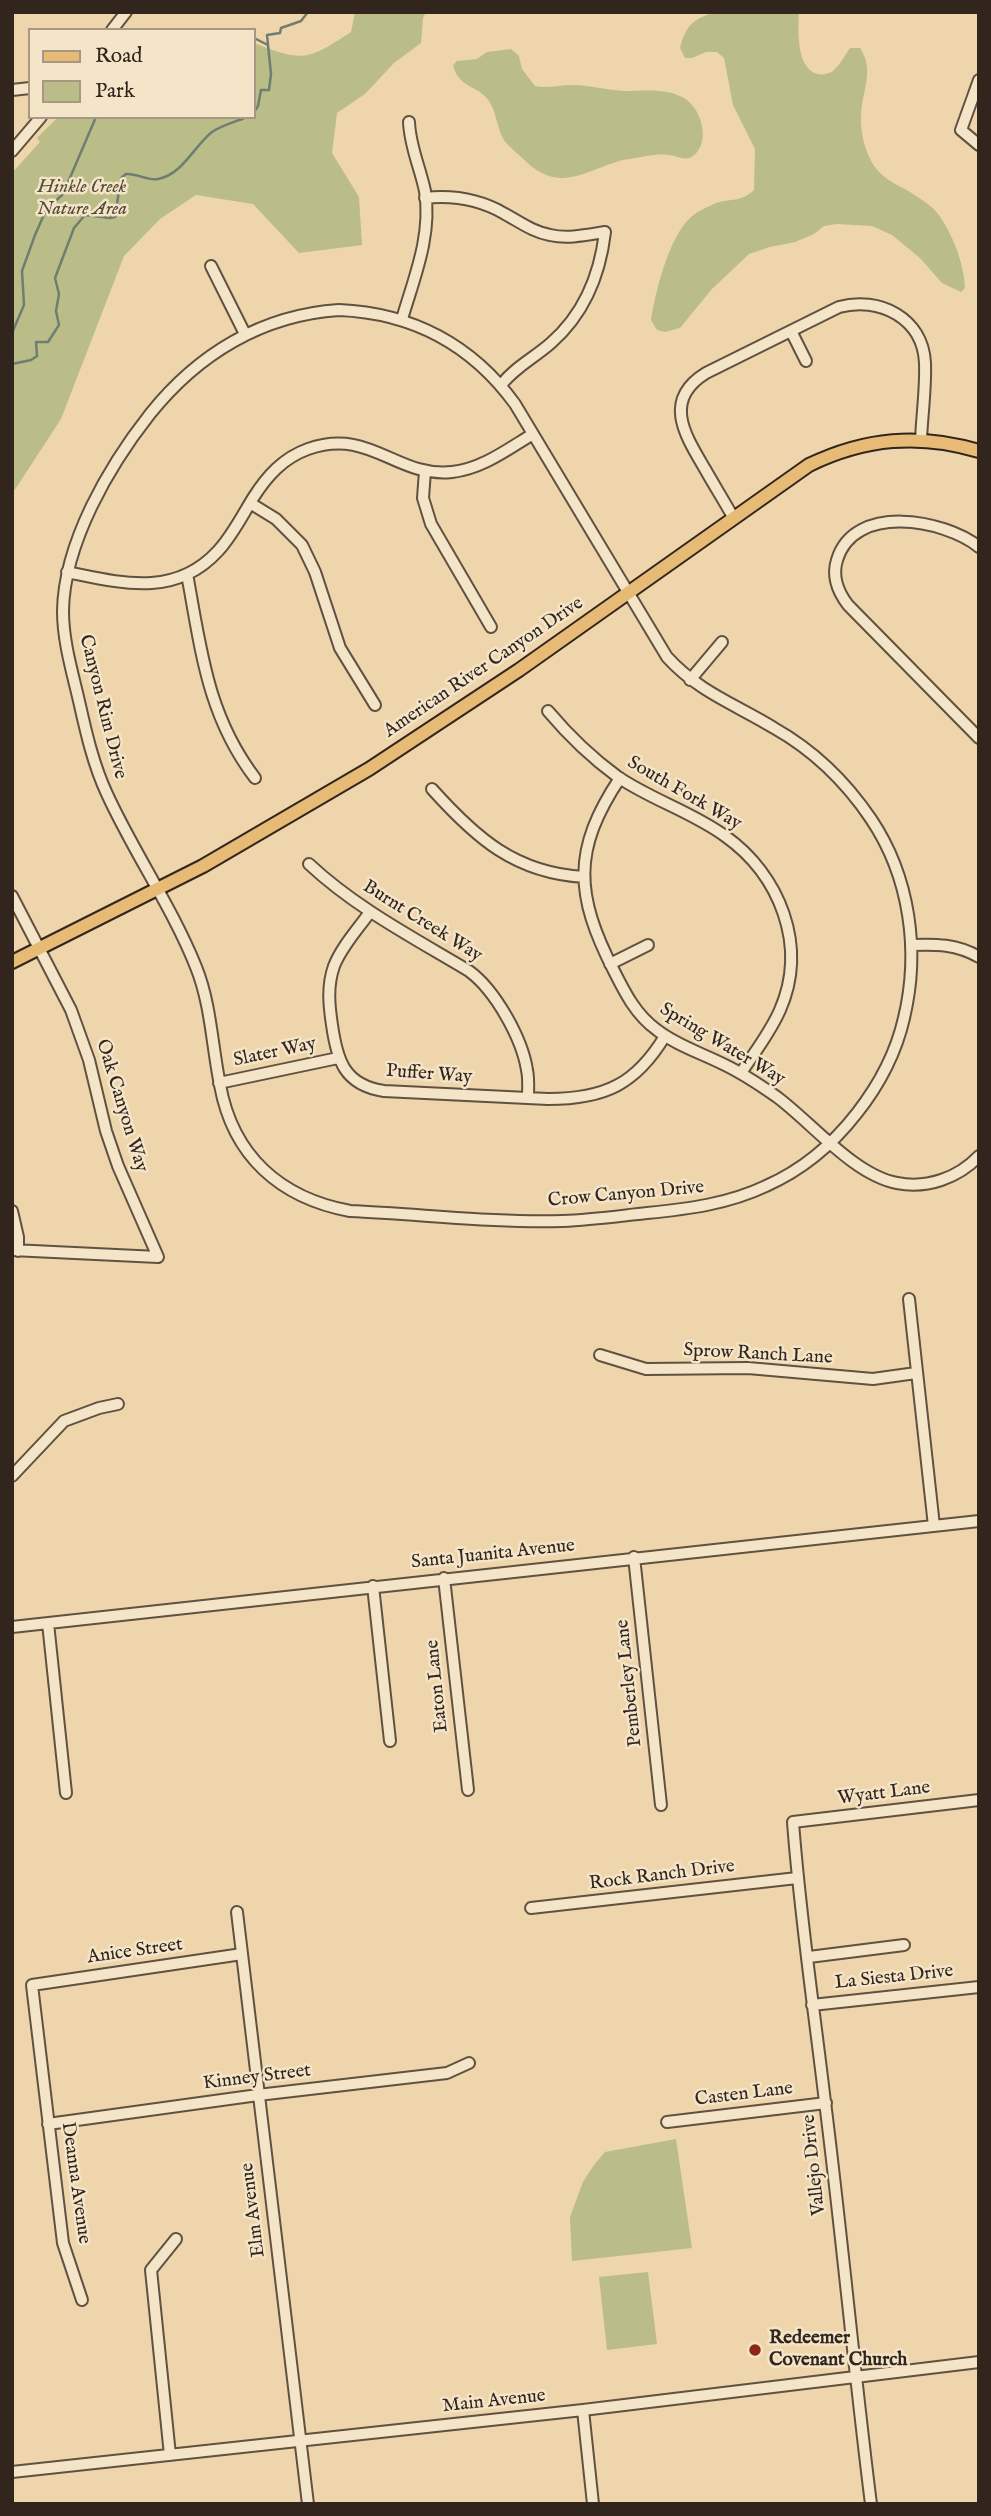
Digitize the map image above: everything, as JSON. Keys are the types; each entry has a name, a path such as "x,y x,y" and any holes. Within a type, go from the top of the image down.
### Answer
{"main road":[{"name":"American River Canyon Drive","path":"12,962 157,890 251,839 369,769 462,709 787,479 829,455 871,443 921,440 959,445 979,451"}],"street":[{"path":"114,28 126,12"},
{"path":"979,80 961,130 979,145"},
{"path":"12,151 39,119"},
{"path":"402,319 423,249 427,221 425,198 410,142 409,122"},
{"path":"425,198 450,197 480,203 499,210 530,229 549,235 569,237 605,232 599,268 576,315 552,343 519,366 501,386"},
{"path":"211,266 245,334"},
{"path":"733,517 685,435 680,414 683,400 700,377 839,307 852,304 878,305 896,313 906,322 921,344 925,363 921,440"},
{"name":"Canyon Rim Drive","path":"157,890 106,792 90,747 64,632 63,610 67,572 88,514 139,427 187,375 212,354 245,334 274,321 317,311 361,311 402,319 449,341 467,353 501,386 533,434 627,593"},
{"path":"791,331 806,361"},
{"path":"67,572 135,584 157,583 187,574 217,552 276,468 298,453 323,445 363,446 425,471 451,472 477,466 533,434"},
{"path":"425,471 422,489 427,516 491,627"},
{"path":"250,503 288,528 302,545 315,572 340,648 375,705"},
{"path":"979,547 939,526 907,521 883,524 861,531 849,539 837,558 835,572 837,586 848,605 979,738"},
{"path":"187,574 212,699 231,744 255,778"},
{"name":"Crow Canyon Drive","path":"157,890 188,948 204,990 219,1083 234,1130 261,1168 282,1185 305,1198 350,1211 560,1221 690,1209 741,1196 797,1169 831,1142 864,1105 893,1051 908,1000 911,945 906,902 892,860 877,828 857,799 800,744 690,680 657,643 627,593"},
{"path":"690,680 722,642"},
{"name":"South Fork Way","path":"548,711 586,751 620,778 710,826 732,841 763,873 782,906 792,954 786,996 775,1022 741,1073"},
{"name":"Spring Water Way","path":"620,778 605,800 592,829 585,859 586,900 591,923 610,964 637,1011 647,1022 665,1036 741,1073 780,1099 871,1174 888,1181 925,1184 960,1171 979,1156"},
{"path":"432,789 476,835 516,860 552,873 584,877"},
{"name":"Burnt Creek Way","path":"309,864 370,912 469,971 489,990 526,1061 528,1098"},
{"path":"12,896 40,948"},
{"path":"338,1058 329,1004 331,976 342,951 370,912"},
{"path":"911,945 937,944 955,947 979,957"},
{"path":"610,964 648,945"},
{"name":"Oak Canyon Way","path":"15,1250 158,1257 118,1166 106,1131 81,1034 63,991 40,948"},
{"name":"Puffer Way","path":"338,1058 356,1081 377,1090 575,1098 617,1086 632,1077 646,1065 665,1036"},
{"name":"Slater Way","path":"219,1083 338,1058"},
{"path":"12,1211 18,1237 15,1250"},
{"path":"909,1299 934,1525"},
{"name":"Sprow Ranch Lane","path":"600,1355 646,1369 748,1368 873,1379 916,1373"},
{"path":"12,1476 64,1421 118,1404"},
{"name":"Santa Juanita Avenue","path":"12,1627 979,1521"},
{"name":"Pemberley Lane","path":"634,1558 660,1805"},
{"name":"Eaton Lane","path":"444,1578 468,1790"},
{"path":"373,1586 390,1741"},
{"path":"48,1623 66,1793"},
{"name":"Wyatt Lane","path":"793,1822 979,1800"},
{"name":"Vallejo Drive","path":"793,1822 797,1878 809,1957 812,2005 871,2504"},
{"name":"Rock Ranch Drive","path":"531,1908 797,1878"},
{"name":"Elm Avenue","path":"237,1913 307,2504"},
{"path":"809,1957 904,1945"},
{"name":"Anice Street","path":"32,1985 243,1954"},
{"name":"Deanna Avenue","path":"32,1985 63,2243 82,2300"},
{"name":"La Siesta Drive","path":"812,2005 979,1986"},
{"name":"Kinney Street","path":"48,2124 258,2095 447,2073 469,2063"},
{"name":"Casten Lane","path":"667,2122 825,2103"},
{"path":"170,2455 151,2270 176,2239"},
{"name":"Main Avenue","path":"12,2472 583,2410 979,2362"},
{"path":"583,2410 593,2504"}],"green space":[{"name":"Hinkle Creek Nature Area","path":"355,12 426,12 421,43 394,63 365,94 337,113 332,153 359,197 362,245 299,253 253,204 196,195 160,219 124,256 61,419 12,494 12,173 40,142 37,138 56,119 256,119 256,44 295,56 304,55 324,49 351,32"},
{"path":"716,12 799,12 802,56 810,70 817,74 831,72 850,48 860,48 867,65 861,121 868,155 882,175 936,211 953,240 960,259 965,288 961,292 942,283 920,258 892,235 872,226 837,224 824,226 814,234 795,242 749,254 712,289 680,328 665,332 657,330 651,320 656,295 669,252 682,227 701,210 719,202 744,197 754,190 755,149 733,105 724,58 717,52 706,52 685,58 680,48 692,24"},
{"path":"511,49 519,56 522,69 535,86 578,85 625,91 661,91 682,97 694,108 702,125 699,150 687,158 666,155 620,161 573,177 553,177 542,173 506,142 489,101 459,78 453,65 457,61 477,59 487,52"},
{"path":"676,2139 692,2248 572,2261 570,2217 583,2182 605,2152"},
{"path":"648,2272 657,2344 607,2350 599,2277"}],"waterway":[{"path":"256,39 268,45 267,35 280,33 281,28 301,21 308,12"},
{"path":"256,109 261,90 269,90 271,74 268,45"},
{"path":"12,333 24,305 22,271 35,235 46,210 63,194 95,119"},
{"path":"12,364 37,356 36,342 48,342 59,325 56,311 59,294 55,278 74,228 85,215 115,217 121,178 126,174 154,179 166,176 181,166 212,132 241,119"}],"place":[{"name":"Redeemer Covenant Church","path":"755,2350"}]}
